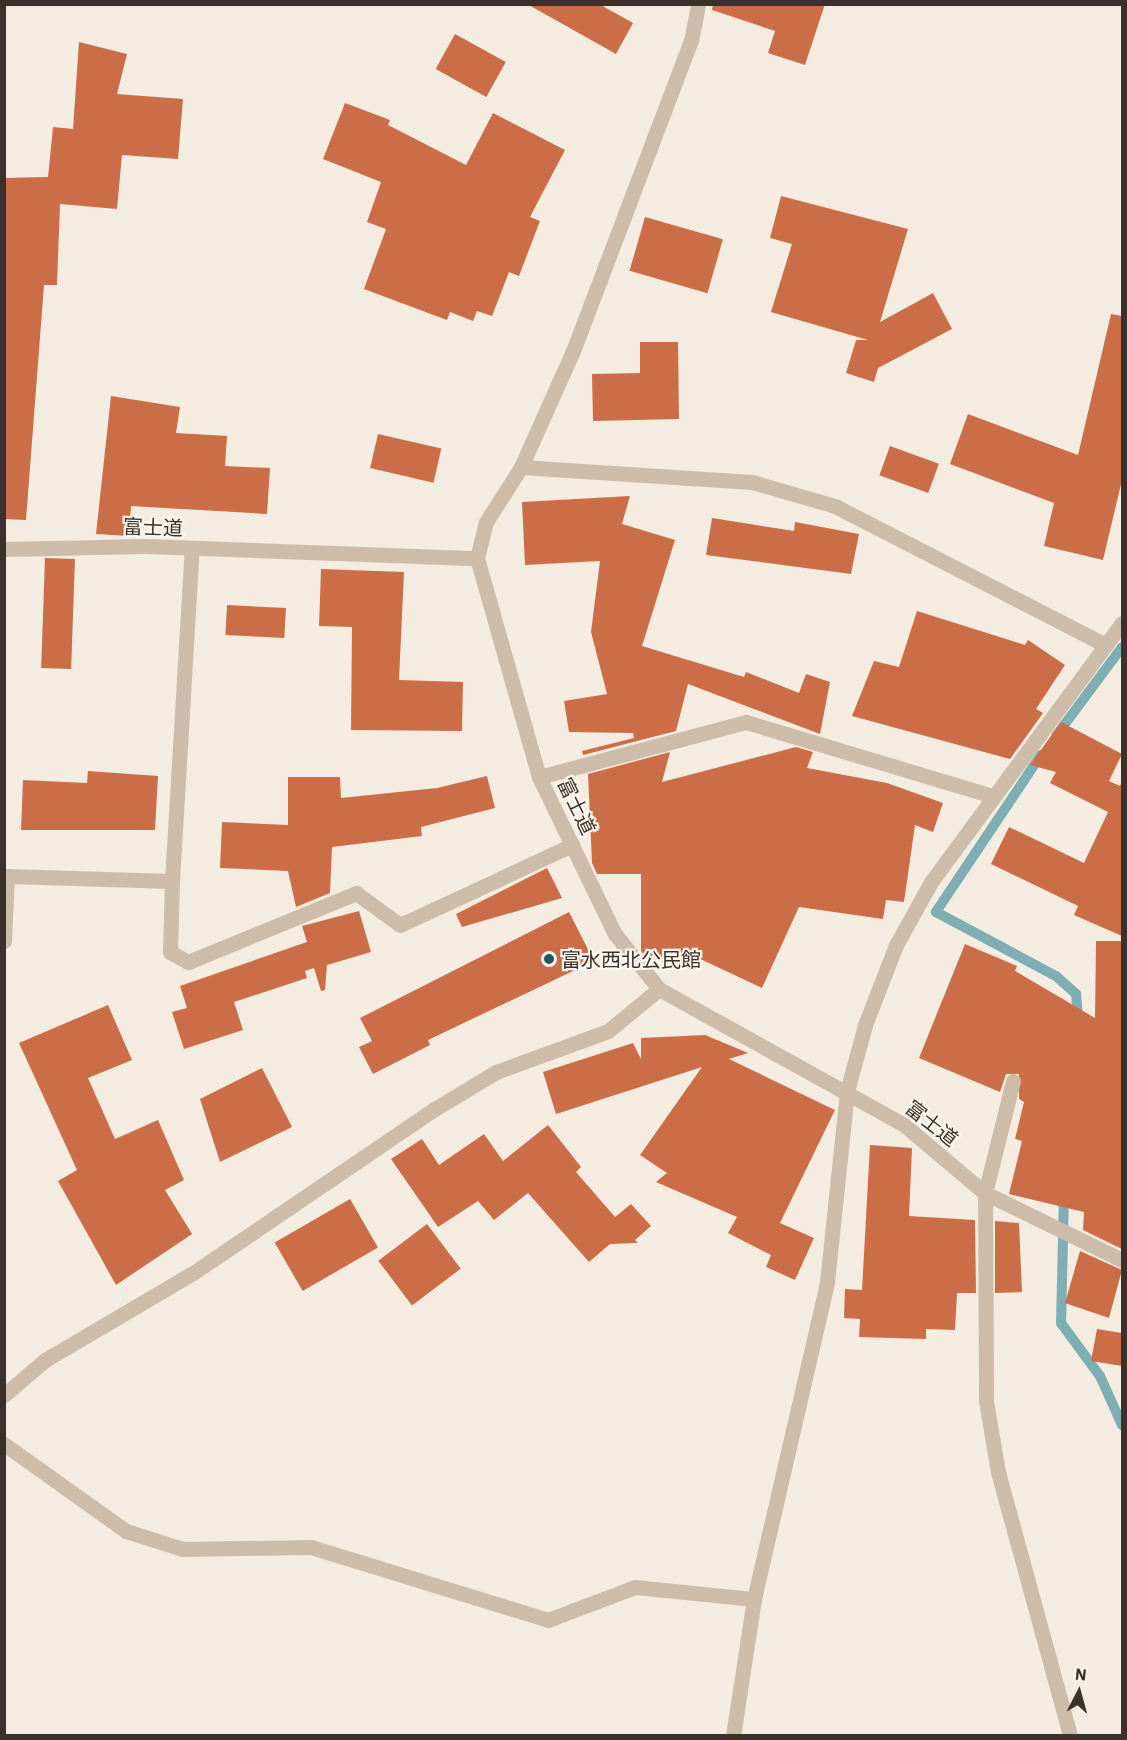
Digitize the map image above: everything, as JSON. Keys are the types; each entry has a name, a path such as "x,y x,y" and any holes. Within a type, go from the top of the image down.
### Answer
{"street":[{"path":"477,558 486,522 521,467 581,329 691,41 698,4"},
{"path":"521,467 752,482 835,506 1104,645"},
{"name":"富士道","path":"4,549 192,549 477,558 539,777 615,934 659,989 903,1124 985,1193 1044,1226 1122,1260"},
{"path":"192,549 172,881 170,952 188,962 356,893 400,925 572,845"},
{"path":"733,1736 754,1599 827,1282 847,1091 896,945 992,795 1122,623"},
{"path":"539,777 746,722 992,795"},
{"path":"4,941 7,876 172,881"},
{"path":"4,1395 45,1360 196,1271 433,1110 496,1072 608,1031 659,989"},
{"path":"1012,1082 985,1193 986,1401 998,1472 1070,1736"},
{"path":"4,1444 126,1531 183,1549 311,1546 548,1620 635,1587 754,1599"}],"building":[{"path":"527,4 599,4 633,23 616,54"},
{"path":"713,4 825,4 805,65 768,53 775,31 712,10"},
{"path":"455,34 506,62 486,97 436,69"},
{"path":"79,42 127,54 117,94 183,99 178,159 122,155 117,209 60,204 57,285 44,285 26,520 4,519 4,178 48,177 53,127 73,129"},
{"path":"345,103 390,120 388,125 466,165 493,113 565,150 530,217 540,221 519,276 509,272 492,316 477,311 473,321 450,312 447,320 364,289 386,229 367,222 381,182 323,159"},
{"path":"781,196 908,229 880,322 933,293 952,329 878,368 874,382 846,373 856,340 868,340 771,312 792,244 770,238"},
{"path":"645,217 723,239 707,293 630,271"},
{"path":"1111,314 1122,316 1122,480 1103,560 1044,546 1054,503 950,464 968,414 1078,455"},
{"path":"640,342 678,342 679,419 593,421 592,374 640,373"},
{"path":"111,396 180,407 176,433 227,436 225,466 270,468 267,514 131,506 129,536 96,534"},
{"path":"378,434 441,449 433,483 370,468"},
{"path":"890,446 939,464 928,493 879,475"},
{"path":"630,496 622,524 675,540 642,646 744,677 746,672 799,693 806,674 830,682 820,734 688,684 676,731 583,755 582,751 634,738 633,733 569,732 564,701 607,694 591,632 600,561 525,565 522,502"},
{"path":"712,518 794,531 795,522 859,534 851,574 706,555"},
{"path":"45,558 75,559 71,669 41,668"},
{"path":"321,569 404,572 399,680 463,682 462,731 351,730 352,627 319,626"},
{"path":"227,605 286,608 284,638 225,635"},
{"path":"917,611 1025,645 1028,640 1065,665 1036,709 1043,713 1010,759 852,716 874,661 899,667"},
{"path":"1061,722 1122,754 1109,781 1120,786 1122,781 1122,936 1074,915 1078,906 991,864 1009,827 1084,863 1108,812 1050,783 1056,772 1030,765"},
{"path":"796,747 813,752 807,768 887,783 943,803 933,832 915,825 904,902 886,900 883,919 799,907 762,988 696,957 646,958 641,951 641,874 597,874 592,863 588,774 670,752 662,782"},
{"path":"88,771 158,776 155,830 21,830 23,780 87,783"},
{"path":"487,776 495,808 421,827 422,836 332,847 330,893 296,907 288,871 220,868 222,822 288,825 288,777 340,777 341,798 437,788"},
{"path":"547,868 562,898 462,927 456,914"},
{"path":"359,911 371,952 327,965 325,990 321,991 314,968 305,971 307,978 234,1002 243,1030 184,1049 172,1012 187,1008 180,986 307,942 302,926"},
{"path":"569,912 594,961 428,1040 430,1045 373,1074 359,1047 372,1041 360,1018"},
{"path":"1096,941 1122,941 1122,1249 1083,1230 1084,1212 1009,1194 1022,1141 1015,1139 1024,1102 1019,1099 1019,1074 1006,1074 1000,1092 919,1058 965,944 1017,966 1015,971 1095,1018"},
{"path":"108,1005 132,1060 88,1078 115,1139 158,1120 184,1180 165,1190 192,1234 116,1285 58,1181 77,1170 19,1043"},
{"path":"705,1035 748,1053 729,1059 835,1110 780,1223 814,1238 795,1280 766,1267 771,1255 728,1233 737,1217 656,1182 667,1173 640,1155 702,1067 556,1114 543,1072 633,1043 641,1059 641,1038"},
{"path":"262,1068 292,1127 220,1162 200,1099"},
{"path":"548,1125 581,1167 576,1172 615,1217 631,1204 651,1226 635,1240 638,1243 610,1244 589,1262 528,1193 494,1220 478,1201 438,1227 391,1159 422,1139 439,1165 484,1134 503,1161"},
{"path":"870,1145 912,1148 909,1216 975,1220 976,1293 957,1293 955,1330 926,1329 926,1339 859,1337 860,1319 844,1318 845,1289 862,1290"},
{"path":"350,1199 378,1247 303,1291 275,1242"},
{"path":"995,1221 1019,1223 1022,1292 995,1293"},
{"path":"427,1224 461,1269 412,1305 378,1261"},
{"path":"1080,1251 1122,1270 1109,1318 1065,1303"},
{"path":"1097,1329 1122,1333 1122,1366 1091,1361"}],"waterway":[{"path":"1056,736 1122,647"},
{"path":"1041,755 936,912 1056,976 1076,994 1078,1019"},
{"path":"1064,1193 1061,1323 1100,1376 1122,1425"}],"place":[{"name":"富水西北公民館","path":"549,959"}]}
